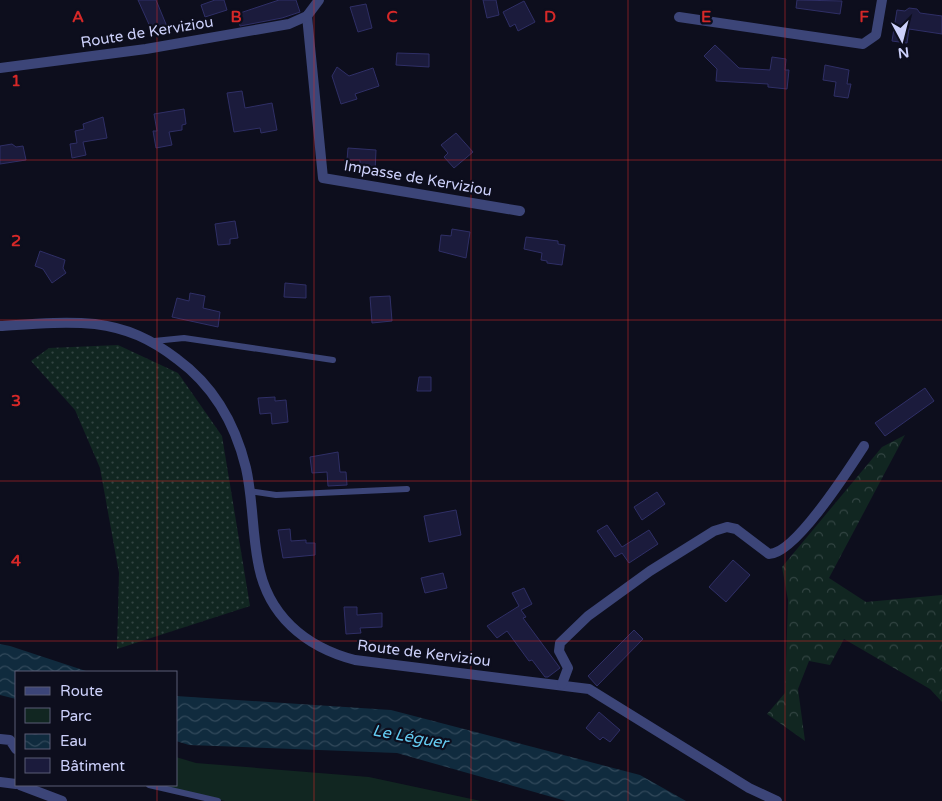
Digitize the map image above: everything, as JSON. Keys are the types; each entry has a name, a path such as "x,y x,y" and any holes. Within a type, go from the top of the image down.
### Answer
{"street":[{"name":"Route de Kerviziou","path":"0,68 146,49 289,24 306,16 320,0"},
{"path":"679,17 863,44 876,34 882,0"},
{"name":"Impasse de Kerviziou","path":"306,16 323,178 520,211"},
{"name":"Route de Kerviziou","path":"0,326 45,323 94,324 124,330 154,341 208,385 222,407 236,436 246,469 258,564 268,595 288,626 308,641 341,657 355,660 562,684 589,689 749,788 777,801"},
{"path":"562,684 568,668 559,651 560,642 588,616 650,571 720,528 736,529 769,554 782,551 840,483 864,446"},
{"path":"0,739 10,740 15,748"},
{"path":"0,782 15,784"},
{"path":"23,786 62,801"}],"lane":[{"path":"154,341 184,338 333,360"},
{"path":"249,491 276,495 407,489"},
{"path":"153,786 218,801"}],"green space":[{"path":"118,345 178,373 222,436 250,606 117,649 119,573 100,468 75,410 31,361 49,348"},
{"path":"905,435 829,578 866,602 942,595 942,702 930,689 844,639 830,665 809,661 798,689 805,741 767,714 785,693 788,600 782,567 882,447"},
{"path":"178,758 196,763 369,777 481,801 225,801 161,786 178,786"}],"water":[{"path":"0,644 86,671 15,671 15,699 0,695"},
{"name":"Le Léguer","path":"178,696 391,710 640,775 686,801 566,801 397,753 189,745 178,742"}],"building":[{"path":"138,0 156,0 168,29 157,34 155,29 152,31"},
{"path":"215,0 224,0 227,10 205,17 201,5"},
{"path":"279,0 296,0 300,12 282,18 240,26 237,14"},
{"path":"483,0 496,0 499,15 487,18"},
{"path":"797,0 842,1 840,14 796,8"},
{"path":"524,1 535,22 518,31 515,24 510,27 503,12"},
{"path":"366,4 372,28 358,32 350,7"},
{"path":"909,8 917,9 920,13 942,16 942,34 909,29 907,43 892,41 897,10 905,11"},
{"path":"715,45 739,68 770,70 772,57 786,59 785,70 789,70 787,89 768,87 768,84 716,81 717,69 704,56"},
{"path":"397,53 429,54 429,67 396,65"},
{"path":"825,65 849,70 847,84 851,84 848,98 834,96 836,82 823,80"},
{"path":"337,67 349,76 373,68 379,86 355,94 357,99 341,104 332,76"},
{"path":"242,91 245,108 272,103 277,130 261,133 260,128 234,132 227,93"},
{"path":"184,109 186,124 182,125 182,130 169,132 172,145 156,148 153,131 157,131 154,114"},
{"path":"103,117 107,138 83,142 86,155 72,158 70,144 77,143 75,131 84,129 83,124"},
{"path":"456,133 473,152 454,168 444,157 448,153 441,145"},
{"path":"12,144 16,147 23,146 26,160 0,164 0,146"},
{"path":"348,148 376,150 375,172 360,171 360,160 347,160"},
{"path":"235,221 238,238 230,239 230,244 218,245 215,224"},
{"path":"452,229 470,232 466,258 439,251 441,235 451,236"},
{"path":"526,237 558,241 558,244 565,245 562,265 547,263 547,261 541,260 542,253 524,249"},
{"path":"40,251 65,260 63,268 66,273 52,283 43,269 35,266"},
{"path":"285,283 306,285 306,298 284,297"},
{"path":"190,293 205,296 203,308 220,312 218,327 172,317 177,298 189,301"},
{"path":"390,296 392,321 372,323 370,297"},
{"path":"419,377 431,377 431,391 417,391"},
{"path":"925,388 934,401 885,436 875,423"},
{"path":"275,397 275,401 286,400 288,422 272,424 271,413 260,414 258,398"},
{"path":"338,452 340,472 346,472 347,485 328,486 327,472 312,473 310,457"},
{"path":"657,492 665,504 642,520 634,507"},
{"path":"456,510 461,535 429,542 424,516"},
{"path":"607,525 622,547 649,530 658,544 629,563 622,553 615,557 597,531"},
{"path":"290,529 291,541 306,540 306,543 315,543 315,555 283,558 278,530"},
{"path":"733,560 750,575 726,602 709,587"},
{"path":"443,573 447,588 425,593 421,578"},
{"path":"524,588 532,604 521,610 526,617 523,618 560,668 548,677 545,677 532,660 529,661 507,631 497,638 487,626 519,606 512,593"},
{"path":"344,607 357,607 357,615 382,613 382,627 360,628 361,633 346,634"},
{"path":"634,630 643,639 597,686 588,676"},
{"path":"599,712 620,730 610,742 603,737 600,740 586,728"}]}
